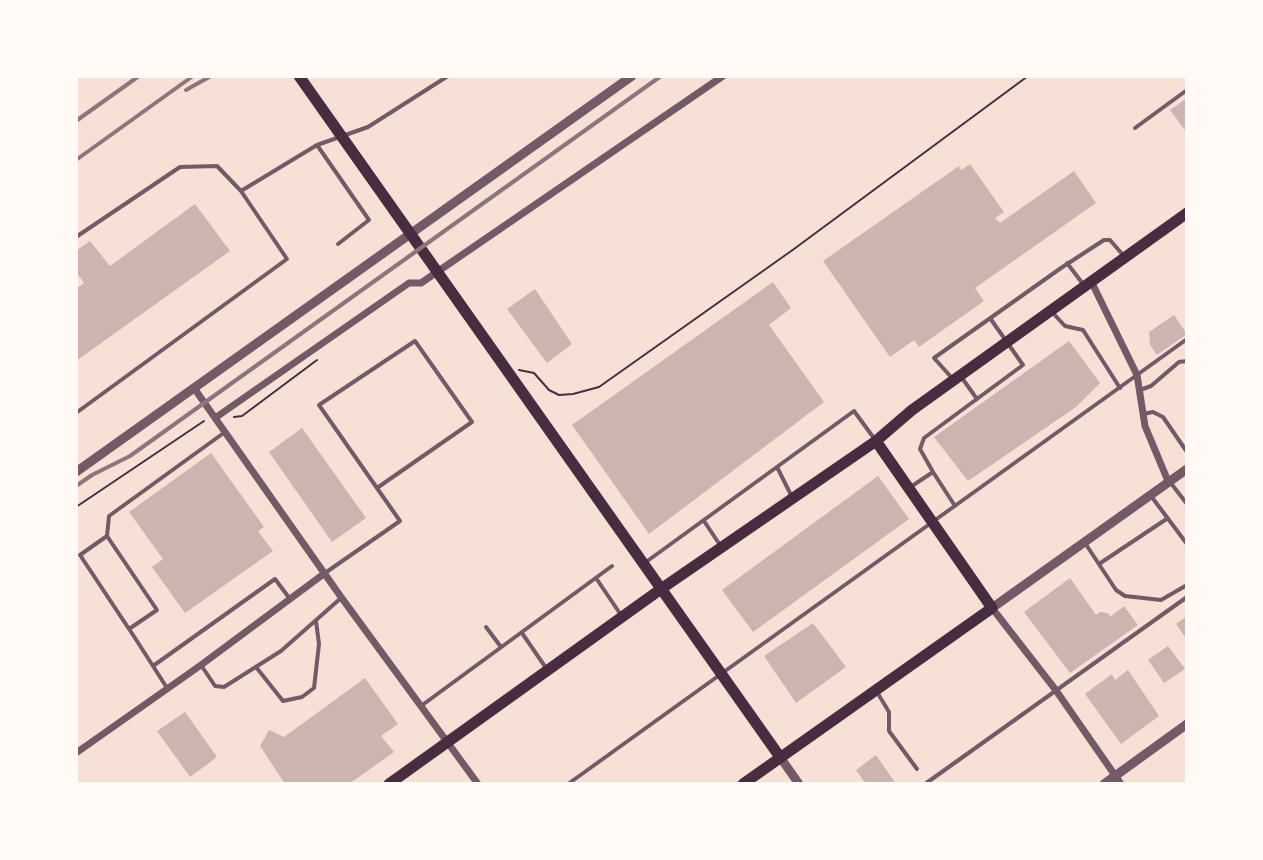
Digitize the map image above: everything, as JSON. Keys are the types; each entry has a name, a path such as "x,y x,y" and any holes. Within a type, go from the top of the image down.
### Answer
{"main road":[{"path":"299,76 780,757"},
{"path":"389,784 661,589 876,441 912,410 1187,213"},
{"path":"749,782 992,608 876,441"}],"street":[{"path":"76,472 632,76"},
{"path":"215,418 409,283 421,283 723,76"},
{"path":"1088,283 1137,375 1145,426 1168,481"},
{"path":"194,388 478,784"},
{"path":"1118,780 1055,689 992,608 1187,469"},
{"path":"76,753 325,573"},
{"path":"1104,784 1118,780 1187,724"},
{"path":"780,757 799,784"}],"lane":[{"path":"241,191 317,145 368,127 448,76"},
{"path":"1135,128 1187,90"},
{"path":"317,145 369,220 338,244"},
{"path":"76,237 180,167 217,166 241,191 287,259 76,413"},
{"path":"408,236 435,273"},
{"path":"977,399 934,358 1104,240 1110,240 1124,257"},
{"path":"1067,263 1088,283"},
{"path":"1051,310 1065,326 1083,330 1120,388"},
{"path":"955,506 920,449 920,443 1023,365 990,318"},
{"path":"568,784 1187,339"},
{"path":"325,573 400,521 319,405 415,341 472,422 377,488"},
{"path":"1140,390 1151,386 1179,362 1187,361"},
{"path":"644,564 854,411 876,441"},
{"path":"1143,414 1153,412 1163,417 1187,452"},
{"path":"129,629 157,610 107,536 109,516 225,432"},
{"path":"777,467 793,499"},
{"path":"910,488 933,472"},
{"path":"1168,481 1187,504"},
{"path":"1150,494 1187,544"},
{"path":"1099,564 1168,518"},
{"path":"704,521 722,549"},
{"path":"107,536 80,555 167,688"},
{"path":"1084,541 1116,590 1125,596 1161,600 1187,585"},
{"path":"421,706 612,566"},
{"path":"596,578 622,617"},
{"path":"153,666 275,579 290,599"},
{"path":"201,665 215,686 224,687 281,651 341,597"},
{"path":"925,784 1187,597"},
{"path":"256,667 283,701 302,697 314,688 319,644 316,621"},
{"path":"486,627 501,647"},
{"path":"521,632 548,670"},
{"path":"875,690 889,712 889,731 917,769"}],"path":[{"path":"512,370 530,370 549,390 559,395 599,387 794,249 1028,76"},
{"path":"76,507 205,420"}],"building":[{"path":"1187,98 1187,133 1170,110"},
{"path":"970,164 1004,212 995,218 1000,223 1074,171 1096,203 975,288 984,301 919,347 914,340 890,357 823,261 959,166 961,170"},
{"path":"195,204 230,251 76,361 76,289 84,283 76,272 76,251 90,241 110,266"},
{"path":"773,282 791,308 769,325 824,402 649,534 572,425"},
{"path":"535,289 572,344 547,363 507,309"},
{"path":"1174,315 1187,334 1157,355 1150,345 1149,332"},
{"path":"1069,341 1100,383 1076,407 968,481 934,437"},
{"path":"302,428 366,518 332,542 269,452"},
{"path":"211,453 264,527 258,531 273,551 185,613 152,567 163,559 129,512"},
{"path":"878,476 909,519 753,632 722,590"},
{"path":"1070,578 1096,615 1108,613 1110,617 1124,606 1138,625 1070,673 1024,612"},
{"path":"1187,616 1187,640 1176,624"},
{"path":"813,623 846,667 796,703 764,656"},
{"path":"1168,646 1185,669 1164,683 1148,660"},
{"path":"1128,670 1159,716 1121,744 1085,694 1112,674 1115,680"},
{"path":"365,678 398,724 381,736 394,752 349,784 285,784 260,746 269,730 284,737"},
{"path":"185,712 217,757 190,777 157,731"},
{"path":"876,755 896,784 866,784 856,770"}],"railway":[{"path":"76,121 139,76"},
{"path":"76,160 193,76"},
{"path":"186,90 211,76"},
{"path":"76,486 130,456 661,76"}]}
